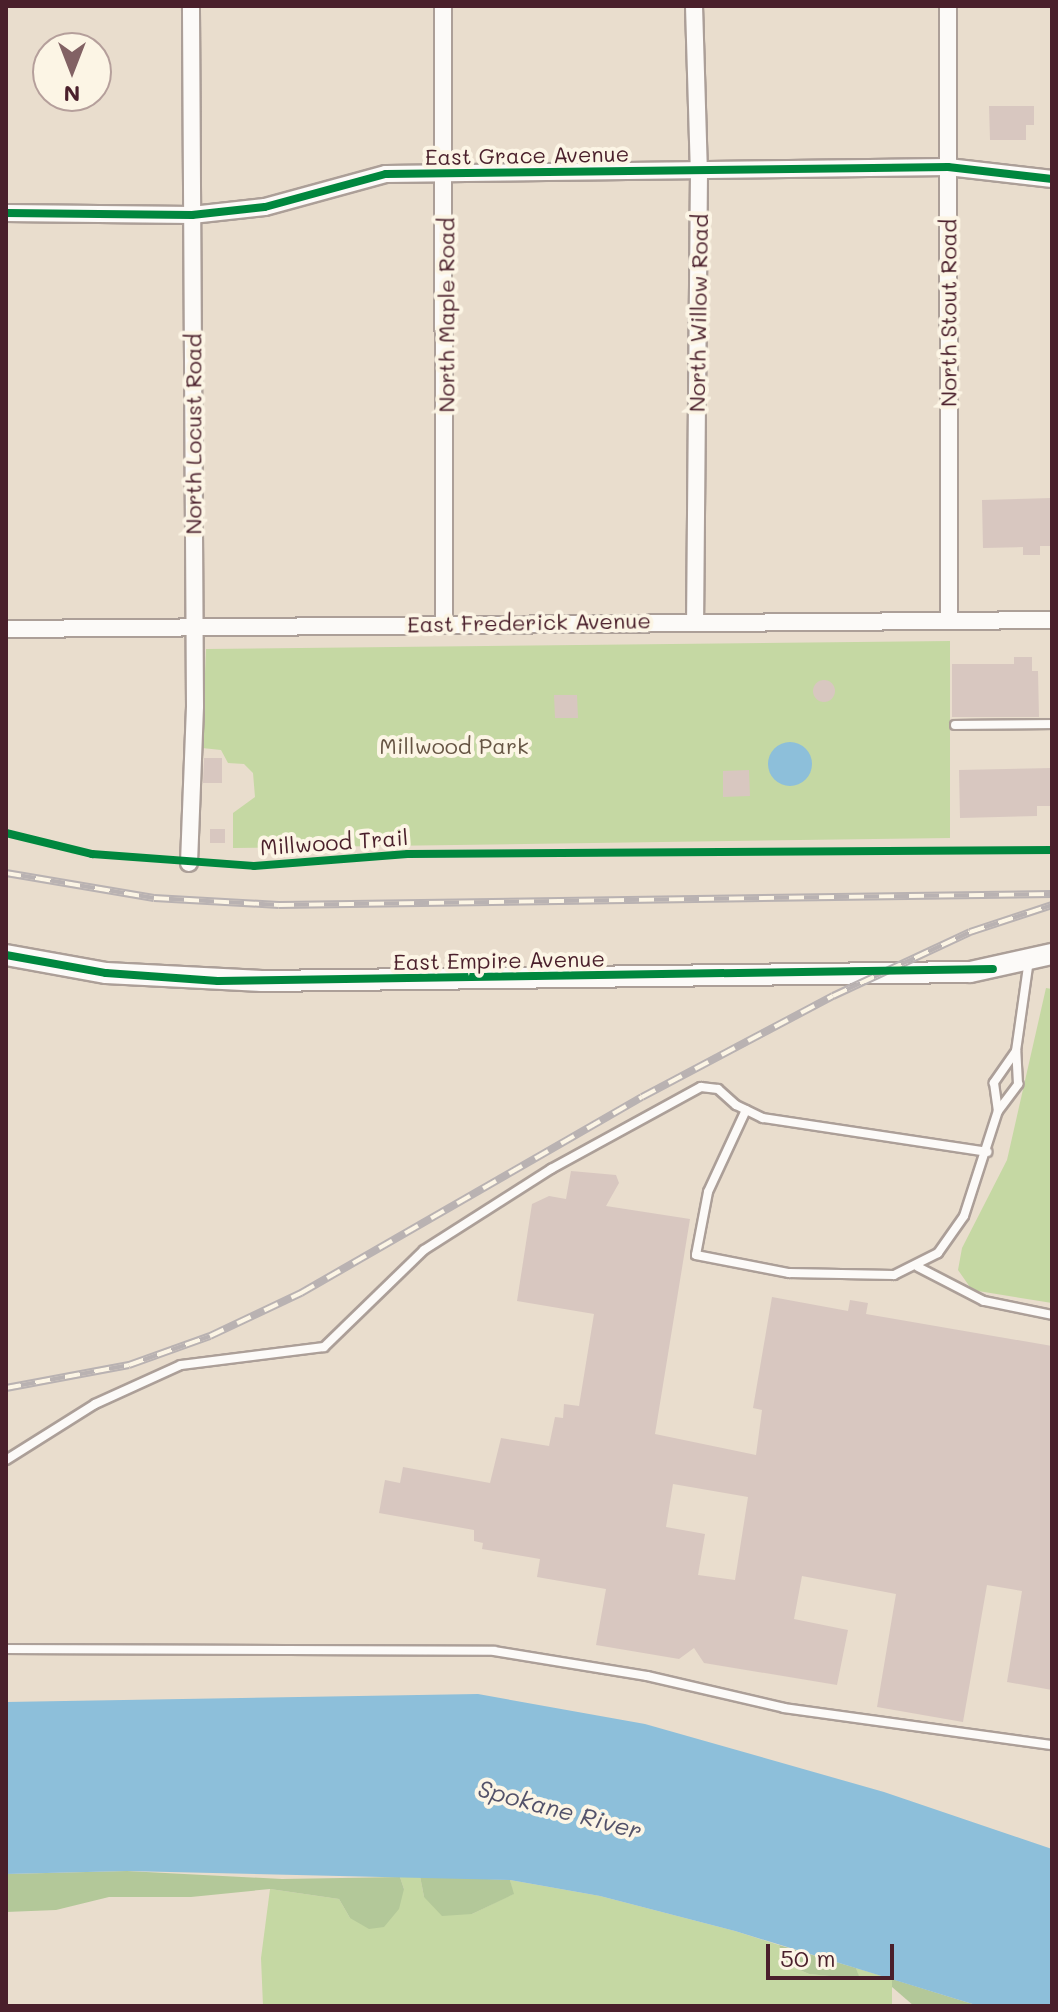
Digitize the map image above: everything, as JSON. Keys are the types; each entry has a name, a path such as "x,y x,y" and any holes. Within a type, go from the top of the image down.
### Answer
{"street":[{"name":"North Locust Road","path":"189,863 194,625 191,6"},
{"name":"North Maple Road","path":"443,6 447,174 444,623"},
{"name":"North Willow Road","path":"694,6 699,171 695,619"},
{"name":"North Stout Road","path":"948,6 949,620"},
{"name":"East Grace Avenue","path":"6,213 192,215 265,207 386,174 948,167 1052,179"},
{"name":"East Frederick Avenue","path":"6,629 695,619 1052,620"},
{"name":"East Empire Avenue","path":"6,955 106,973 218,981 970,972 1052,954"}],"lane":[{"path":"955,725 1052,724"},
{"path":"746,1110 708,1192 696,1255 789,1273 894,1275 918,1267 938,1253 964,1216 998,1111 1018,1084 1016,1051 1030,959"},
{"path":"998,1111 994,1083 1000,1067 1016,1051"},
{"path":"6,1460 95,1404 181,1365 324,1347 424,1250 678,1096 701,1087 718,1089 746,1110 763,1118 987,1152"},
{"path":"918,1267 984,1301 1052,1315"},
{"path":"6,1649 494,1651 647,1676 784,1708 1052,1745"}],"green space":[{"name":"Millwood Park","path":"950,641 950,838 233,848 233,813 255,797 253,773 244,764 228,763 221,750 202,748 206,649"},
{"path":"1046,988 1052,989 1052,1303 972,1290 958,1270 962,1248 1007,1160"},
{"path":"127,1871 282,1879 400,1877 404,1889 399,1909 384,1927 369,1929 350,1918 339,1899 270,1889 191,1897 109,1897 56,1910 6,1912 6,1874"},
{"path":"420,1876 424,1897 472,1914 513,1894 510,1880 600,1896 735,1931 779,1945 786,1964 809,1974 859,1978 856,1968 892,1979 892,2006 263,2006 261,1958 270,1889 339,1899 350,1918 404,1889 400,1877"},
{"path":"420,1876 510,1880 514,1894 472,1914 442,1916 424,1897"},
{"path":"779,1945 856,1968 860,1979 809,1974 786,1964"},
{"path":"892,1979 979,2006 914,2006 892,1987"}],"water":[{"path":"790,742 806,748 812,764 806,780 790,786 774,780 768,764 774,748"},
{"name":"Spokane River","path":"478,1694 645,1724 884,1792 1052,1849 1052,2006 979,2006 735,1931 600,1896 510,1880 127,1871 6,1874 6,1702"}],"building":[{"path":"989,106 1034,106 1034,125 1026,125 1026,140 990,140"},
{"path":"1052,498 1052,546 1040,546 1040,555 1023,555 1023,547 983,548 982,500"},
{"path":"1014,657 1032,657 1032,671 1038,671 1039,717 952,717 952,664 1014,664"},
{"path":"824,680 832,683 835,691 832,699 824,702 816,699 813,691 816,683"},
{"path":"554,695 577,695 578,718 555,718"},
{"path":"204,758 222,758 222,783 203,783"},
{"path":"1052,768 1052,806 1037,806 1037,816 960,818 959,770"},
{"path":"749,770 750,796 723,797 723,771"},
{"path":"210,829 225,829 225,843 210,843"},
{"path":"571,1171 616,1175 619,1183 606,1206 690,1219 655,1434 756,1455 762,1410 753,1408 772,1297 848,1311 850,1300 868,1303 866,1314 1052,1346 1052,1690 1007,1682 1022,1591 987,1585 963,1722 877,1707 896,1594 802,1576 794,1619 848,1630 837,1685 704,1663 694,1648 679,1659 596,1645 606,1589 537,1577 540,1559 482,1549 483,1543 474,1541 474,1530 379,1513 385,1480 400,1483 403,1467 490,1483 501,1438 549,1446 555,1417 563,1418 564,1404 579,1406 594,1314 517,1301 532,1204 549,1196 566,1199","holes":["673,1484 748,1497 735,1580 698,1575 705,1534 666,1527"]}],"railway":[{"path":"6,873 154,898 279,905 1052,894"},
{"path":"6,1388 129,1365 210,1336 301,1293 642,1097 833,996 970,932 1052,905"}],"cycle path":[{"path":"6,213 192,215 265,207 386,174 948,167 1052,179"},
{"name":"Millwood Trail","path":"6,833 92,854 254,866 408,854 1052,850"},
{"path":"6,955 106,973 218,981 993,969"}]}
